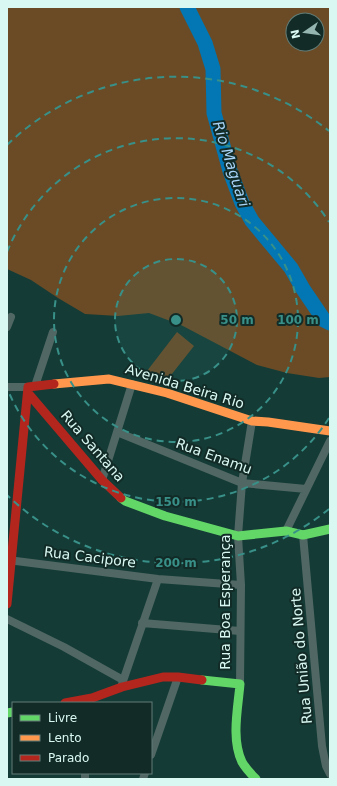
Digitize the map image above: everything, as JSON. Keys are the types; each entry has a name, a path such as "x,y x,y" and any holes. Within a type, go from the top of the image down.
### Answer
{"street":[{"path":"7,327 11,317"},
{"path":"7,604 9,560 30,389 53,332"},
{"name":"Avenida Beira Rio","path":"7,387 30,389 109,379 167,393 252,421 330,431"},
{"path":"102,480 132,384"},
{"name":"Rua Santana","path":"30,389 102,480 115,493 126,500 165,516 238,536 286,531 303,535 330,529"},
{"name":"Rua Boa Esperança","path":"252,421 242,483 238,536 241,584 240,684 237,736 242,760 246,768 256,779"},
{"name":"Rua Enamu","path":"117,432 242,483 306,490"},
{"path":"286,531 330,442"},
{"name":"Rua União do Norte","path":"303,535 322,746 326,766 330,774"},
{"name":"Rua Cacipore","path":"9,560 158,579 241,584"},
{"path":"123,683 158,579"},
{"path":"7,619 64,647 123,683"},
{"path":"142,623 240,631"},
{"path":"152,752 178,677"},
{"path":"82,701 92,698 123,683 153,678 178,677 240,684"}],"shaded area":[{"path":"7,7 330,7 330,377 319,378 287,373 257,365 181,325 149,313 118,316 85,314 31,280 7,269"},
{"path":"177,332 194,346 164,384 147,371"}],"waterway":[{"name":"Rio Maguari","path":"187,7 205,43 213,69 214,113 230,171 242,203 252,221 291,268 324,320 330,323"}],"traffic: fast":[{"path":"121,498 125,501 165,516 238,536 286,531 303,535 330,529"},
{"path":"202,680 240,684 236,723 237,743 242,762 256,779"},
{"path":"7,713 12,712"}],"traffic: slow":[{"path":"54,384 109,379 167,393 252,421 330,431"}],"traffic: jam":[{"path":"7,604 28,387 54,384"},
{"path":"28,393 102,480 121,498"},
{"path":"70,702 92,698 122,687 163,677 202,680"}]}
